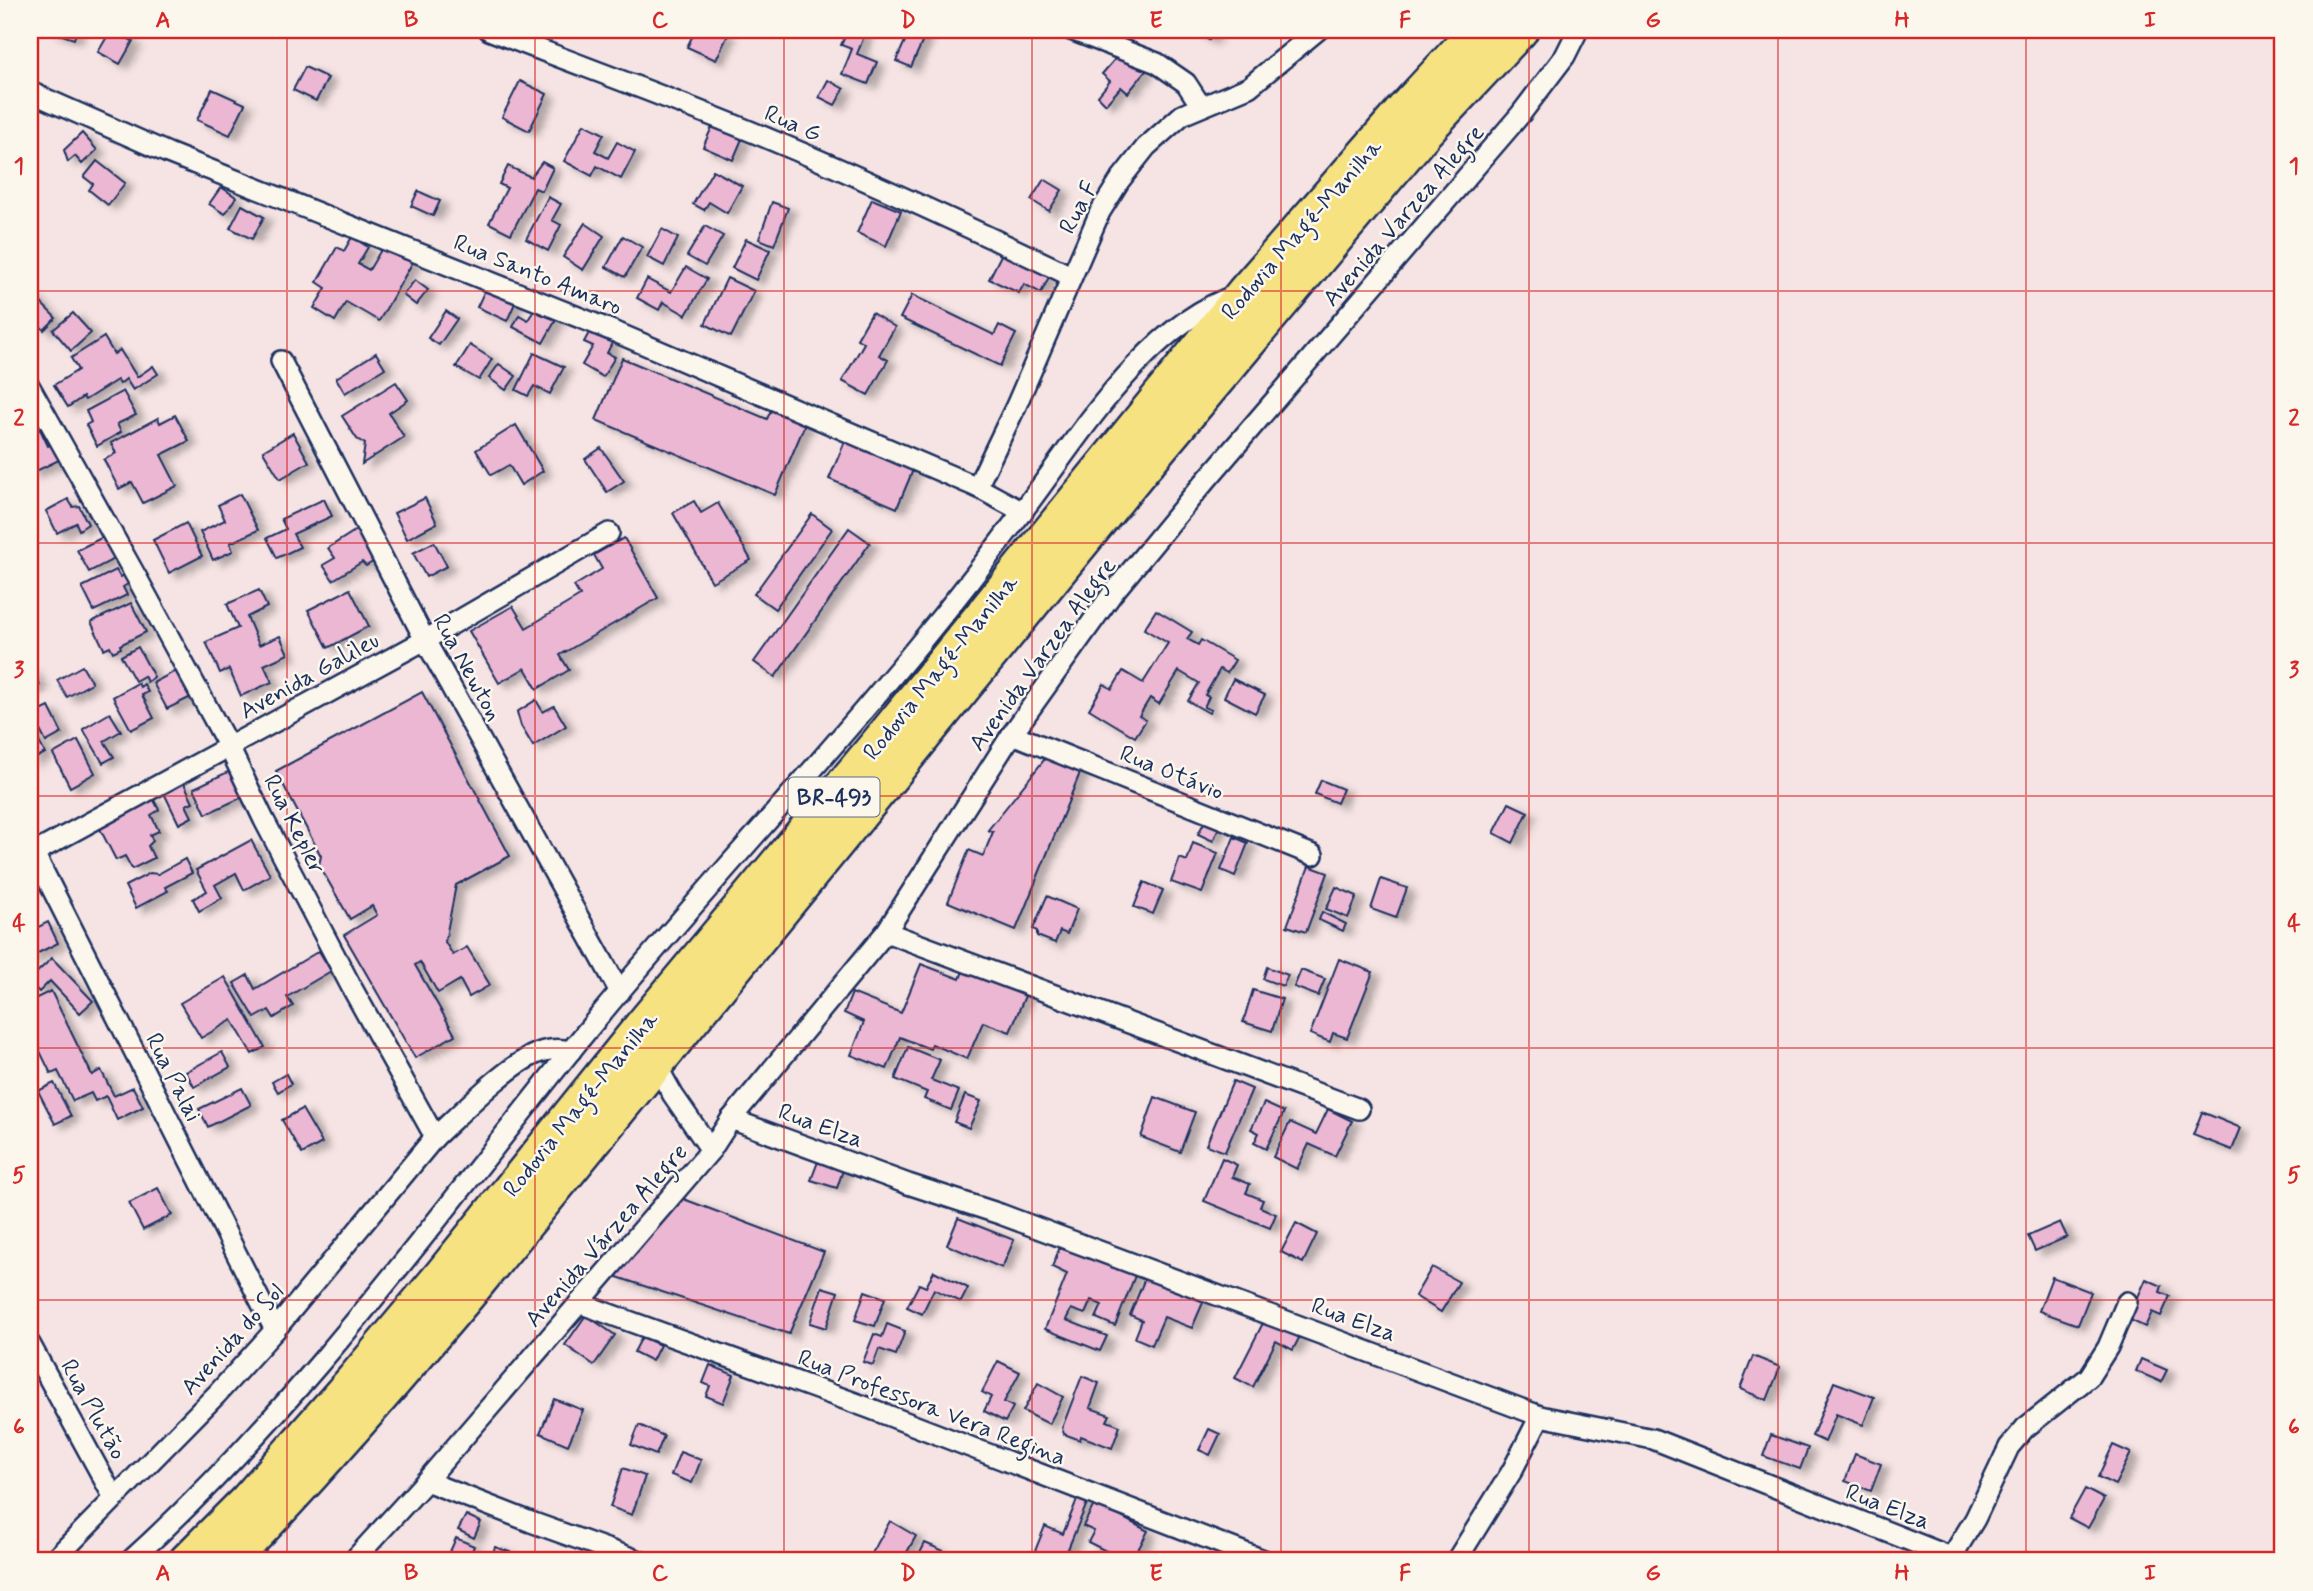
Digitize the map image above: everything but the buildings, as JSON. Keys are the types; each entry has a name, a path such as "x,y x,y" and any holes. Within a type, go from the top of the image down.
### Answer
{"highway":[{"name":"Rodovia Magé-Manilha","path":"187,1561 247,1501 354,1380 643,1025 887,733 1244,293 1404,110 1478,30"},
{"name":"Rodovia Magé-Manilha","path":"230,1561 378,1401 1137,474 1426,130 1520,30"}],"street":[{"name":"Rua G","path":"489,30 782,144 901,195 1071,276"},
{"path":"1071,30 1157,64 1185,82 1201,106"},
{"name":"Rua F","path":"977,487 1016,406 1100,212 1120,180 1167,126 1182,115 1249,87 1318,30"},
{"name":"Avenida Varzea Alegre","path":"886,932 1012,734 1112,594 1196,492 1520,115 1565,56 1578,30"},
{"name":"Rua Santo Amaro","path":"30,92 168,153 613,331 977,487 1023,512"},
{"path":"130,1561 254,1437 341,1338 620,992 922,641 1077,438 1155,344 1202,309 1244,293"},
{"name":"Rua Newton","path":"281,361 425,640 620,992"},
{"name":"Rua Kepler","path":"30,387 229,747 352,988 435,1137"},
{"name":"Avenida Galileu","path":"31,851 425,640 609,534"},
{"name":"Rua Otávio","path":"1012,734 1313,855"},
{"name":"Rua Palai","path":"31,851 275,1330"},
{"path":"886,932 1359,1109"},
{"name":"Avenida Várzea Alegre","path":"353,1561 710,1150 731,1119 886,932"},
{"path":"435,1137 523,1060 539,1052 571,1051"},
{"path":"655,1063 710,1150"},
{"name":"Rua Elza","path":"731,1119 908,1184 1000,1214 1540,1416 1653,1439 1956,1559"},
{"name":"Avenida do Sol","path":"53,1561 217,1394 275,1330 435,1137"},
{"path":"1956,1559 2009,1447 2025,1428 2089,1377 2108,1347 2127,1302"},
{"name":"Rua Professora Vera Regina","path":"579,1303 869,1408 1266,1561"},
{"name":"Rua Plutão","path":"30,1344 114,1498"},
{"path":"1457,1561 1512,1471 1540,1416"},
{"path":"426,1480 531,1522 640,1561"}]}
